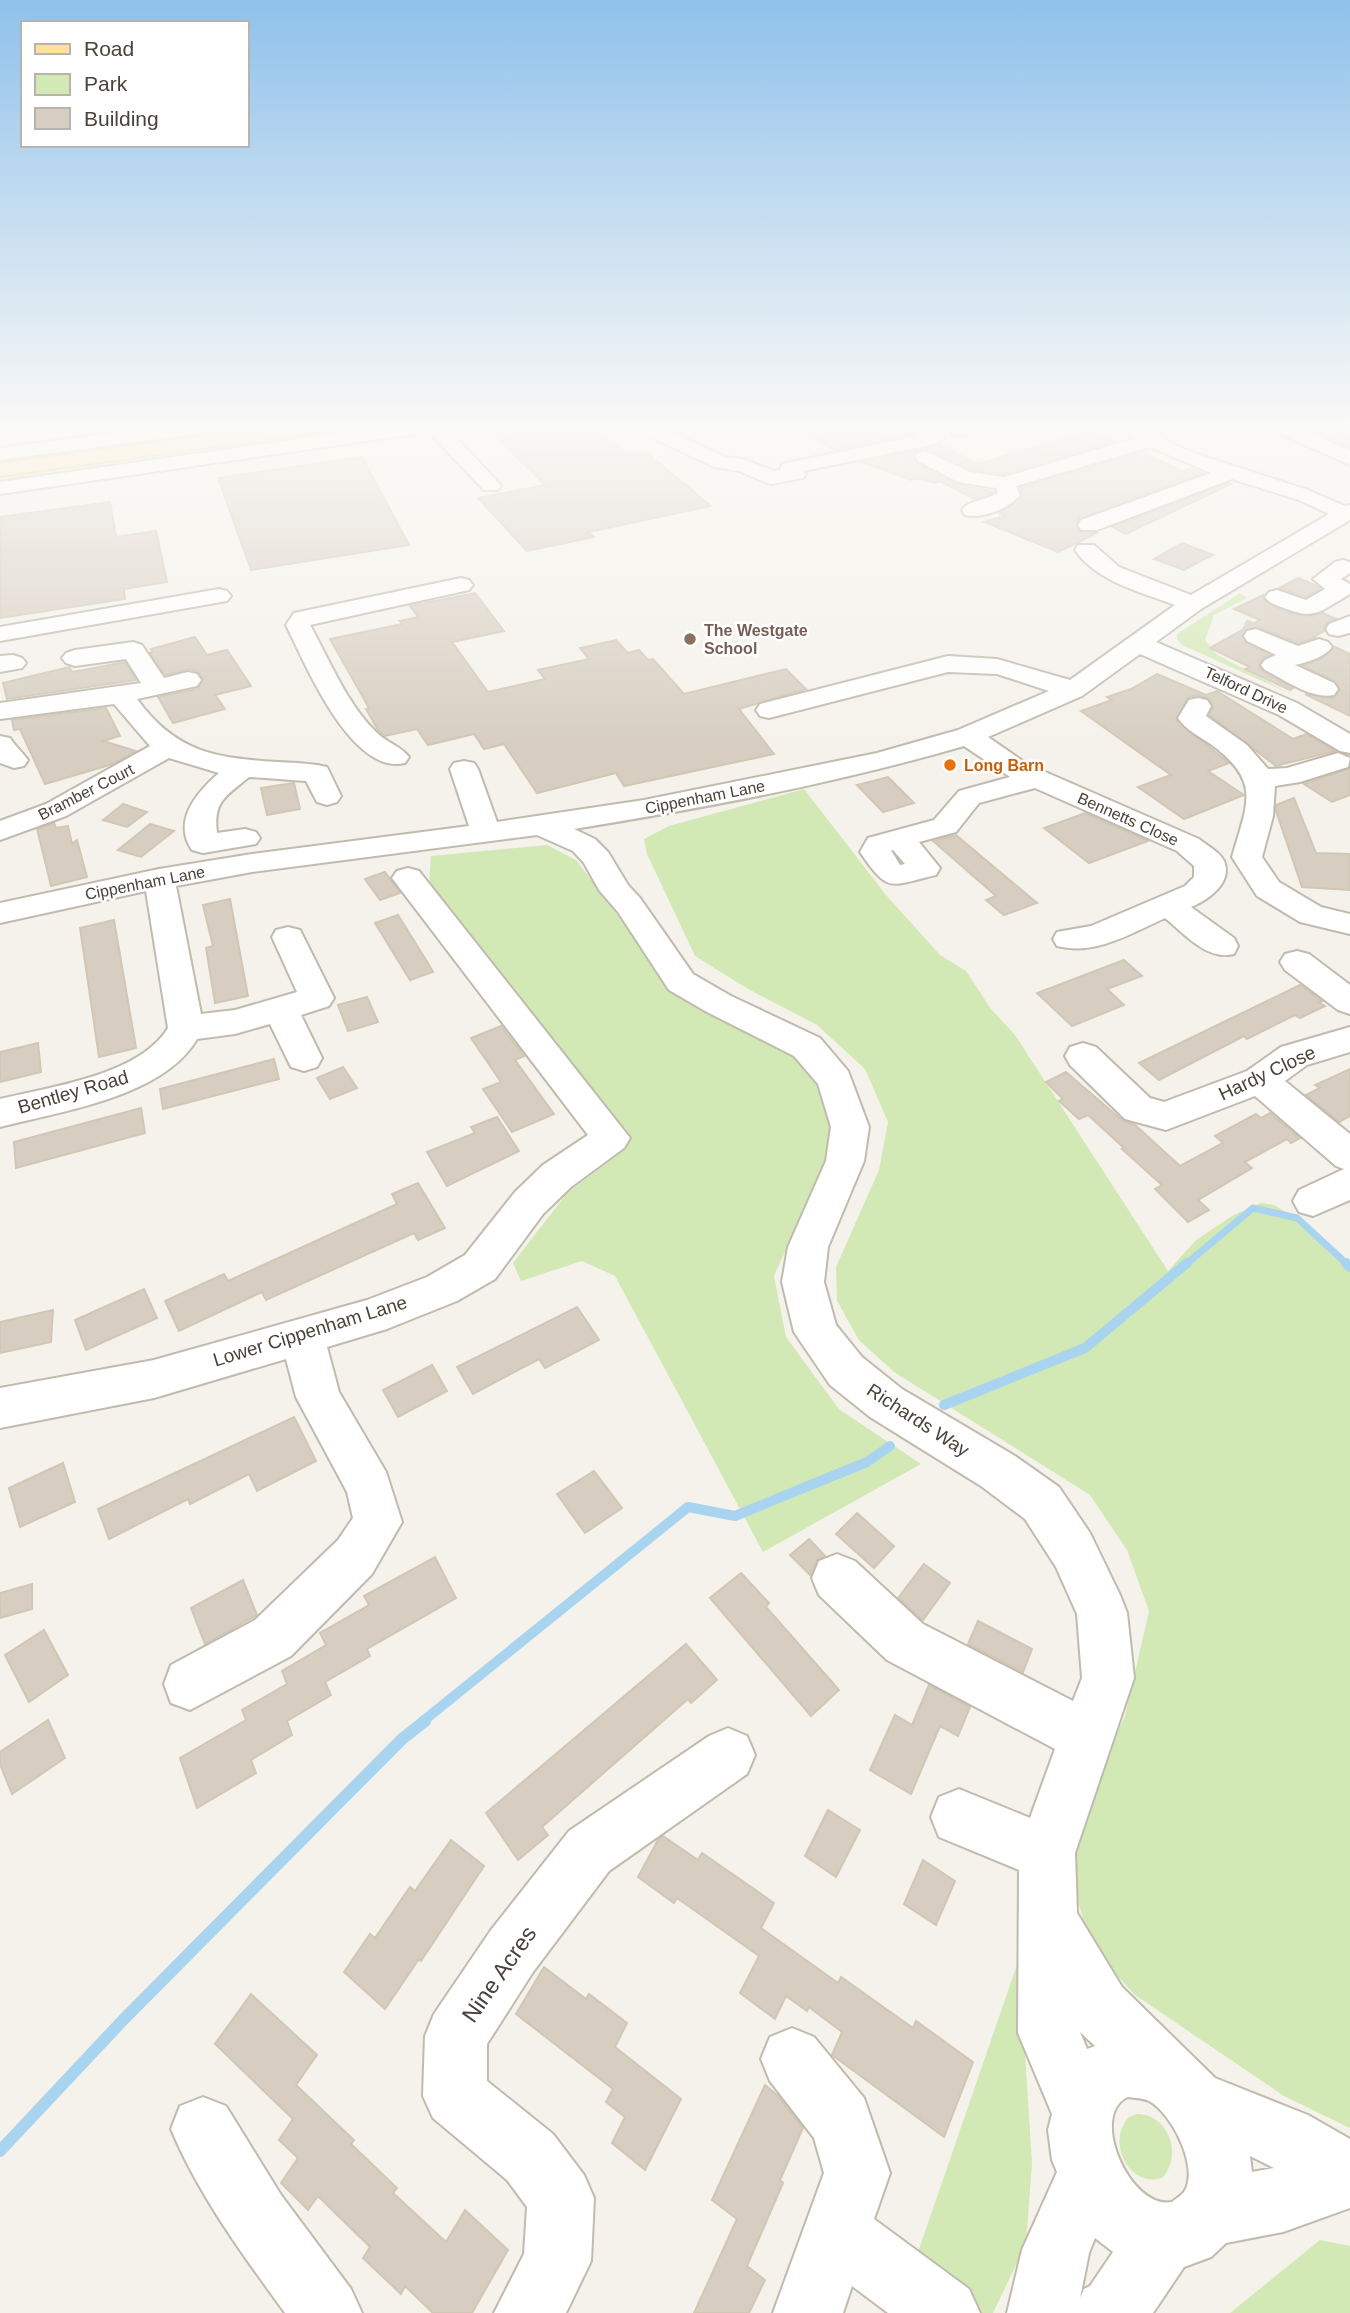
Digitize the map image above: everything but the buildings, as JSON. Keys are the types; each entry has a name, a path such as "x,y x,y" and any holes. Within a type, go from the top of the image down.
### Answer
{"street":[{"name":"Cippenham Lane","path":"0,913 159,879 252,863 644,809 881,761 968,736 1073,690 1193,604 1322,560 1337,531"},
{"path":"1086,550 1111,572 1193,604"},
{"path":"1322,560 1325,579 1342,589 1307,609 1271,604 1241,623 1249,632 1309,652 1274,665 1338,683"},
{"path":"395,757 374,745 352,720 298,625 303,618 339,621 382,611 461,584"},
{"path":"0,634 219,596"},
{"name":"Telford Drive","path":"1137,643 1288,709 1344,753"},
{"path":"75,658 133,650 152,680"},
{"path":"769,710 948,664 976,662 1073,690"},
{"path":"0,711 121,695 152,680 188,680"},
{"path":"1288,709 1338,683"},
{"path":"121,695 138,720 169,747 210,763 317,772 327,796"},
{"path":"1198,706 1191,718 1245,760 1260,778 1259,810 1247,857 1268,890 1311,915 1350,924"},
{"name":"Bennetts Close","path":"968,736 1036,779 1188,845 1210,863 1209,879 1205,887 1097,936 1069,939"},
{"name":"Bramber Court","path":"0,831 56,810 169,747"},
{"path":"1260,778 1290,776 1344,753"},
{"path":"244,766 212,794 200,814 204,844 245,838"},
{"path":"464,768 486,832"},
{"path":"899,838 945,826 970,797 1036,779"},
{"name":"Richards Way","path":"629,905 631,885 619,856 627,826 644,809"},
{"name":"Richards Way","path":"541,825 584,845 597,859 615,890 629,905 681,982 719,1004 807,1047 835,1080 850,1127 845,1161 808,1247 803,1282 816,1332 846,1371 886,1403 998,1471 1042,1503 1073,1550 1101,1613 1108,1678 1047,1853 1050,1923 1049,2033 1082,2111"},
{"name":"Lower Cippenham Lane","path":"0,1408 154,1379 372,1316 442,1289 480,1267 521,1213 547,1185 611,1138 408,878"},
{"path":"159,879 186,1028 235,1023 317,998 288,937"},
{"path":"1168,905 1222,946"},
{"path":"1297,962 1350,1002"},
{"path":"281,1010 304,1058"},
{"name":"Bentley Road","path":"0,1113 67,1096 137,1073 171,1050 186,1028"},
{"name":"Hardy Close","path":"1083,1056 1138,1109 1166,1116 1260,1080 1294,1056 1350,1039"},
{"path":"1260,1080 1350,1156"},
{"path":"1312,1201 1350,1182"},
{"path":"190,1684 274,1638 355,1557 378,1522 369,1487 318,1397 302,1335"},
{"path":"837,1578 905,1642 1087,1737"},
{"name":"Nine Acres","path":"529,2313 557,2261 561,2198 530,2157 455,2096 456,2036 512,1951 589,1851 728,1755"},
{"path":"958,1817 1047,1853"},
{"name":"Richards Way","path":"1050,1923 1100,2009 1185,2091"},
{"path":"792,2059 841,2121 857,2173 808,2313"},
{"path":"1128,2066 1152,2068 1185,2091 1285,2138 1349,2174 1283,2199 1187,2225 1132,2227 1109,2207 1089,2177 1081,2147 1082,2111 1091,2088 1108,2072 1128,2066"},
{"path":"1108,2313 1114,2310 1218,2188 1220,2165 1213,2135 1185,2091"},
{"path":"204,2129 257,2219 327,2313"},
{"path":"1042,2313 1056,2250 1089,2177"},
{"path":"837,2233 945,2313"}],"green space":[{"path":"1240,593 1247,598 1214,615 1205,640 1216,654 1291,694 1182,645 1177,639 1177,634"},
{"path":"804,789 886,895 940,955 966,971 991,1009 1015,1035 1168,1271 1196,1240 1232,1216 1261,1203 1274,1205 1286,1212 1350,1269 1350,2128 1284,2096 1135,1995 1090,1946 1077,1896 1076,1825 1125,1716 1149,1611 1127,1550 1090,1495 894,1372 859,1340 837,1301 836,1267 879,1170 888,1122 865,1069 817,1025 748,989 695,956 647,854 644,839 669,826"},
{"path":"547,845 576,860 678,995 804,1061 836,1115 825,1165 774,1276 786,1337 839,1409 921,1464 763,1552 615,1276 582,1261 521,1281 513,1263 567,1193 617,1155 621,1128 429,884 431,856"},
{"path":"1019,1959 1032,2163 1026,2244 993,2313 897,2313"},
{"path":"1137,2114 1157,2121 1165,2128 1169,2138 1171,2159 1162,2178 1139,2176 1124,2160 1120,2149 1122,2127 1129,2117"},
{"path":"1320,2240 1350,2246 1350,2313 1230,2313"}],"waterway":[{"path":"1185,1265 1253,1208 1297,1218 1348,1265"},
{"path":"944,1405 1085,1348 1187,1263"},
{"path":"422,1722 688,1507 735,1516 867,1462 890,1446"},
{"path":"0,2151 124,2019 402,1739 425,1721"}],"tunnel":[{"path":"1242,629 1256,636 1253,635"}],"place":[{"name":"The Westgate School","path":"690,639"},
{"name":"Long Barn","path":"950,765"}]}
